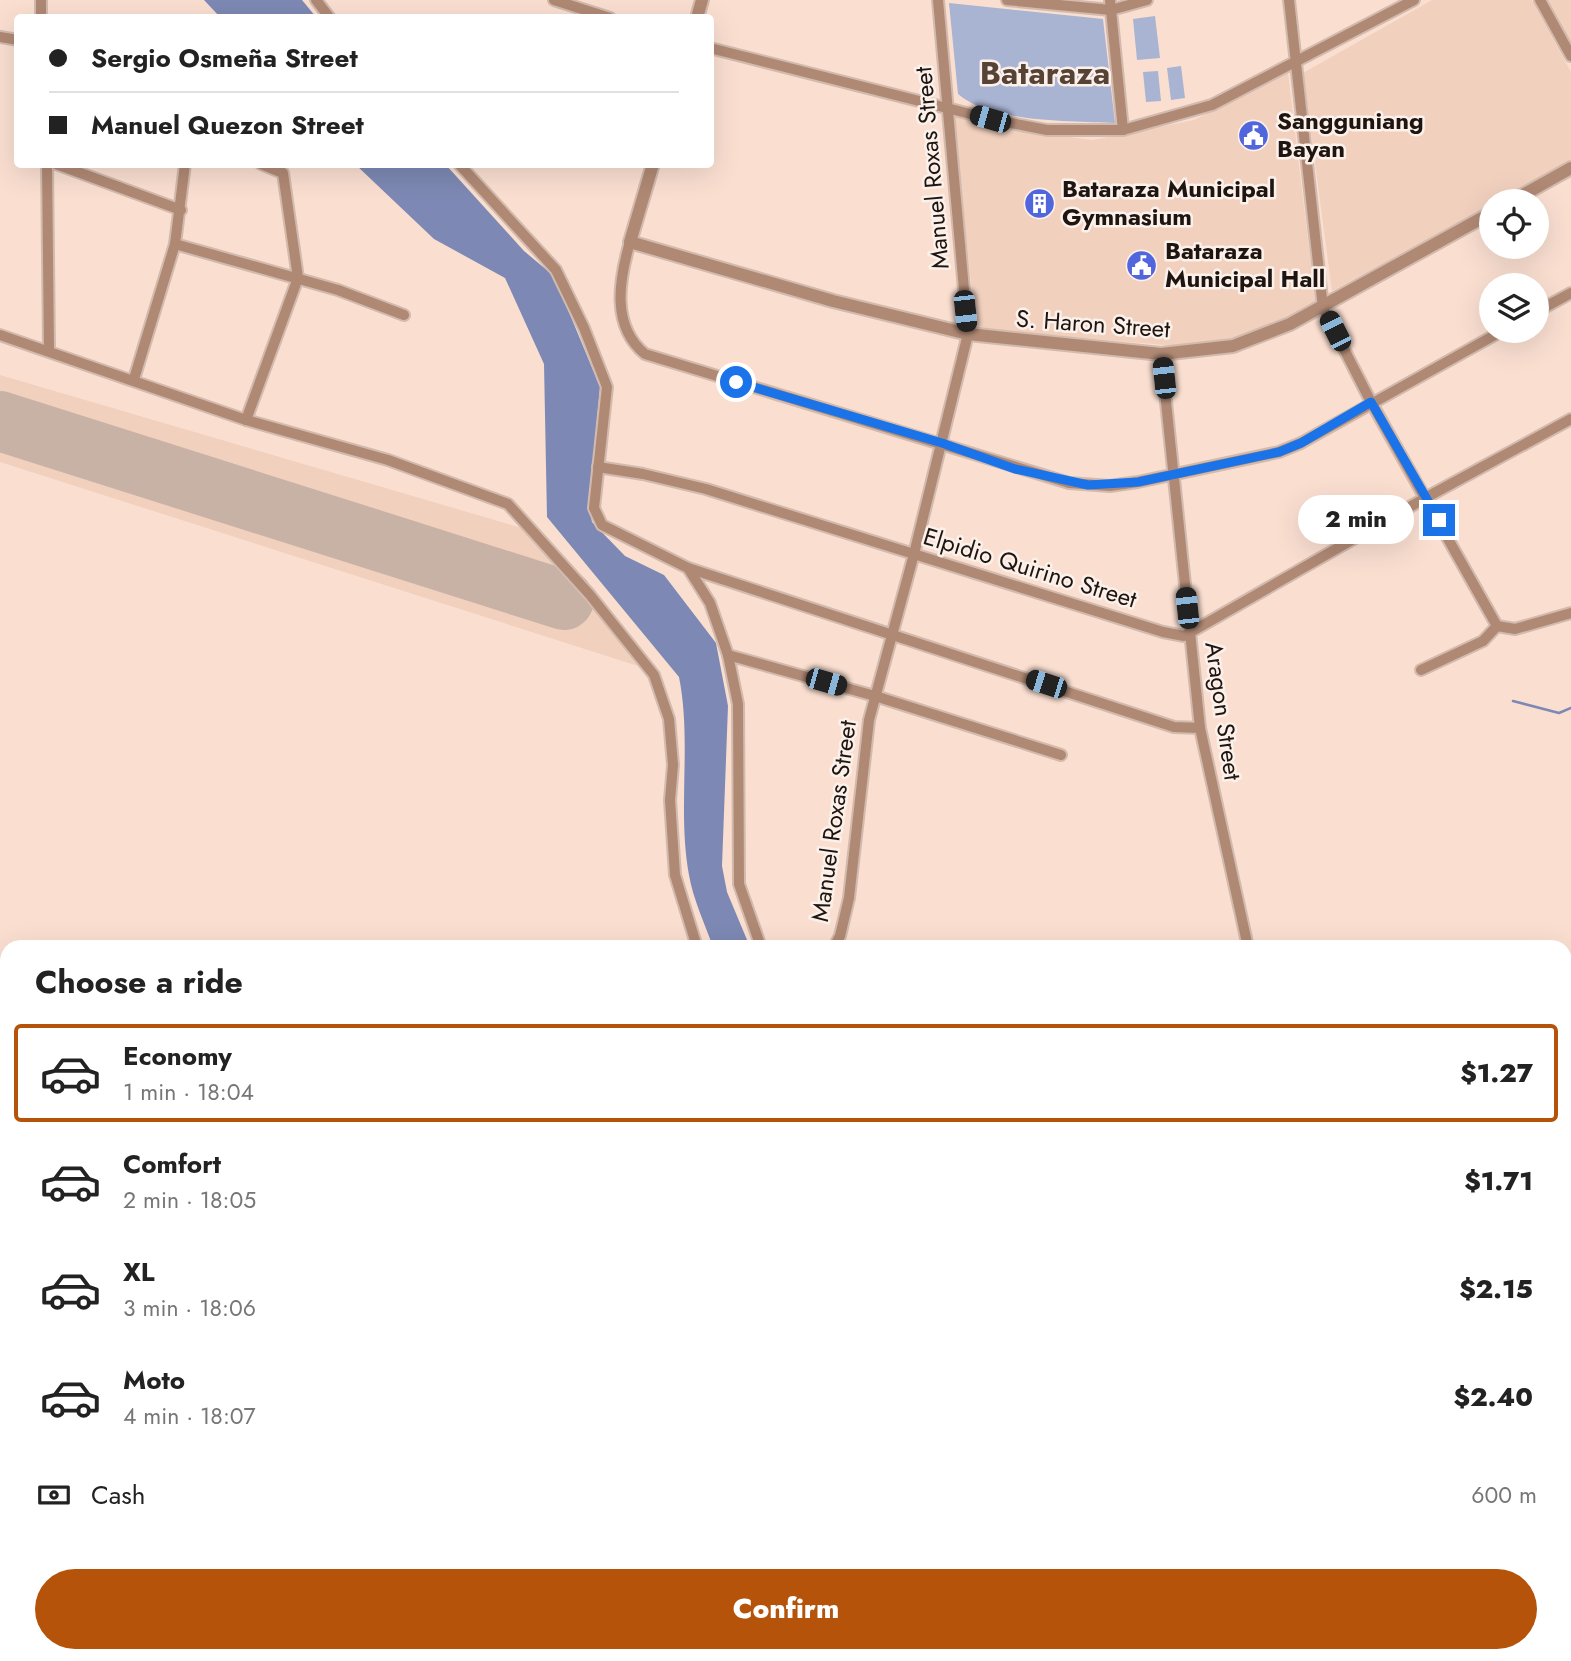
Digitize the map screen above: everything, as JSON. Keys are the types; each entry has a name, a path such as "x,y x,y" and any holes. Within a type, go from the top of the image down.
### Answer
{"street":[{"path":"316,0 327,14"},
{"path":"554,0 598,14"},
{"name":"Manuel Roxas Street","path":"838,940 849,898 866,734 968,334 938,0"},
{"path":"1007,0 1110,5 1147,0"},
{"path":"1289,0 1323,308 1371,402 1427,497 1497,626"},
{"path":"714,49 1047,130 1123,130 1212,105 1414,0"},
{"path":"1540,0 1571,56"},
{"path":"1110,5 1123,130"},
{"path":"47,168 48,350"},
{"path":"67,168 181,210"},
{"path":"134,379 175,244 185,168"},
{"path":"246,420 298,278 283,173 271,168"},
{"path":"463,168 556,270 584,328 607,387 594,508 602,525 688,568 1174,727 1200,728"},
{"path":"652,168 619,290 628,332 636,346 658,359 1069,483 1110,486 1279,452 1301,443 1480,343"},
{"path":"1533,189 1571,168"},
{"name":"S. Haron Street","path":"630,242 833,301 968,334 1161,354 1247,342 1323,308 1479,220"},
{"path":"175,244 298,278 404,315"},
{"path":"1549,305 1571,293"},
{"path":"0,335 134,379 246,420 388,460 508,504 590,595 654,675 669,719 673,765 670,800 675,875 695,940"},
{"name":"Aragon Street","path":"1161,354 1200,728 1246,940"},
{"path":"1190,635 1427,497 1571,419"},
{"name":"Elpidio Quirino Street","path":"598,467 643,474 706,489 1163,632 1190,635"},
{"path":"688,568 709,603 728,655 738,704 741,737 740,884 759,940"},
{"path":"1497,626 1515,629 1571,613"},
{"path":"1421,670 1483,641 1497,626"},
{"path":"728,655 875,696 1061,755"}],"shaded area":[{"path":"204,0 302,0 314,14 217,14"},
{"path":"1432,0 1532,0 1571,72 1571,162 1520,189 1479,189 1479,211 1332,291 1303,73"},
{"path":"1547,0 1571,0 1571,45"},
{"path":"949,3 1103,19 1115,123 1055,121 1011,115 972,103 958,94"},
{"path":"1155,16 1160,58 1137,60 1133,19"},
{"path":"1181,66 1185,98 1171,100 1167,68"},
{"path":"1158,71 1161,101 1146,102 1143,72"},
{"path":"1288,73 1316,306 1235,340 1177,346 976,329 953,114 992,127 1093,140 1194,120"},
{"path":"359,168 449,168 524,251 554,276 600,387 589,505 592,522 625,556 664,575 716,643 728,706 722,866 727,892 747,940 710,940 691,884 684,826 684,726 679,677 547,517 544,364 505,278 434,239"},
{"path":"0,375 522,528 581,594 638,666 0,462"}],"waterway":[{"path":"1513,701 1559,713 1571,708"}],"runway":[{"path":"0,421 564,600"}],"place":[{"name":"Sangguniang Bayan","path":"1254,135"},
{"name":"Bataraza Municipal Gymnasium","path":"1039,203"},
{"name":"Bataraza Municipal Hall","path":"1142,265"}],"district":[{"name":"Bataraza","path":"1045,73"}],"route":[{"path":"736,382 942,443 1015,469 1069,483 1110,486 1279,452 1301,443 1371,402 1439,520"}]}
